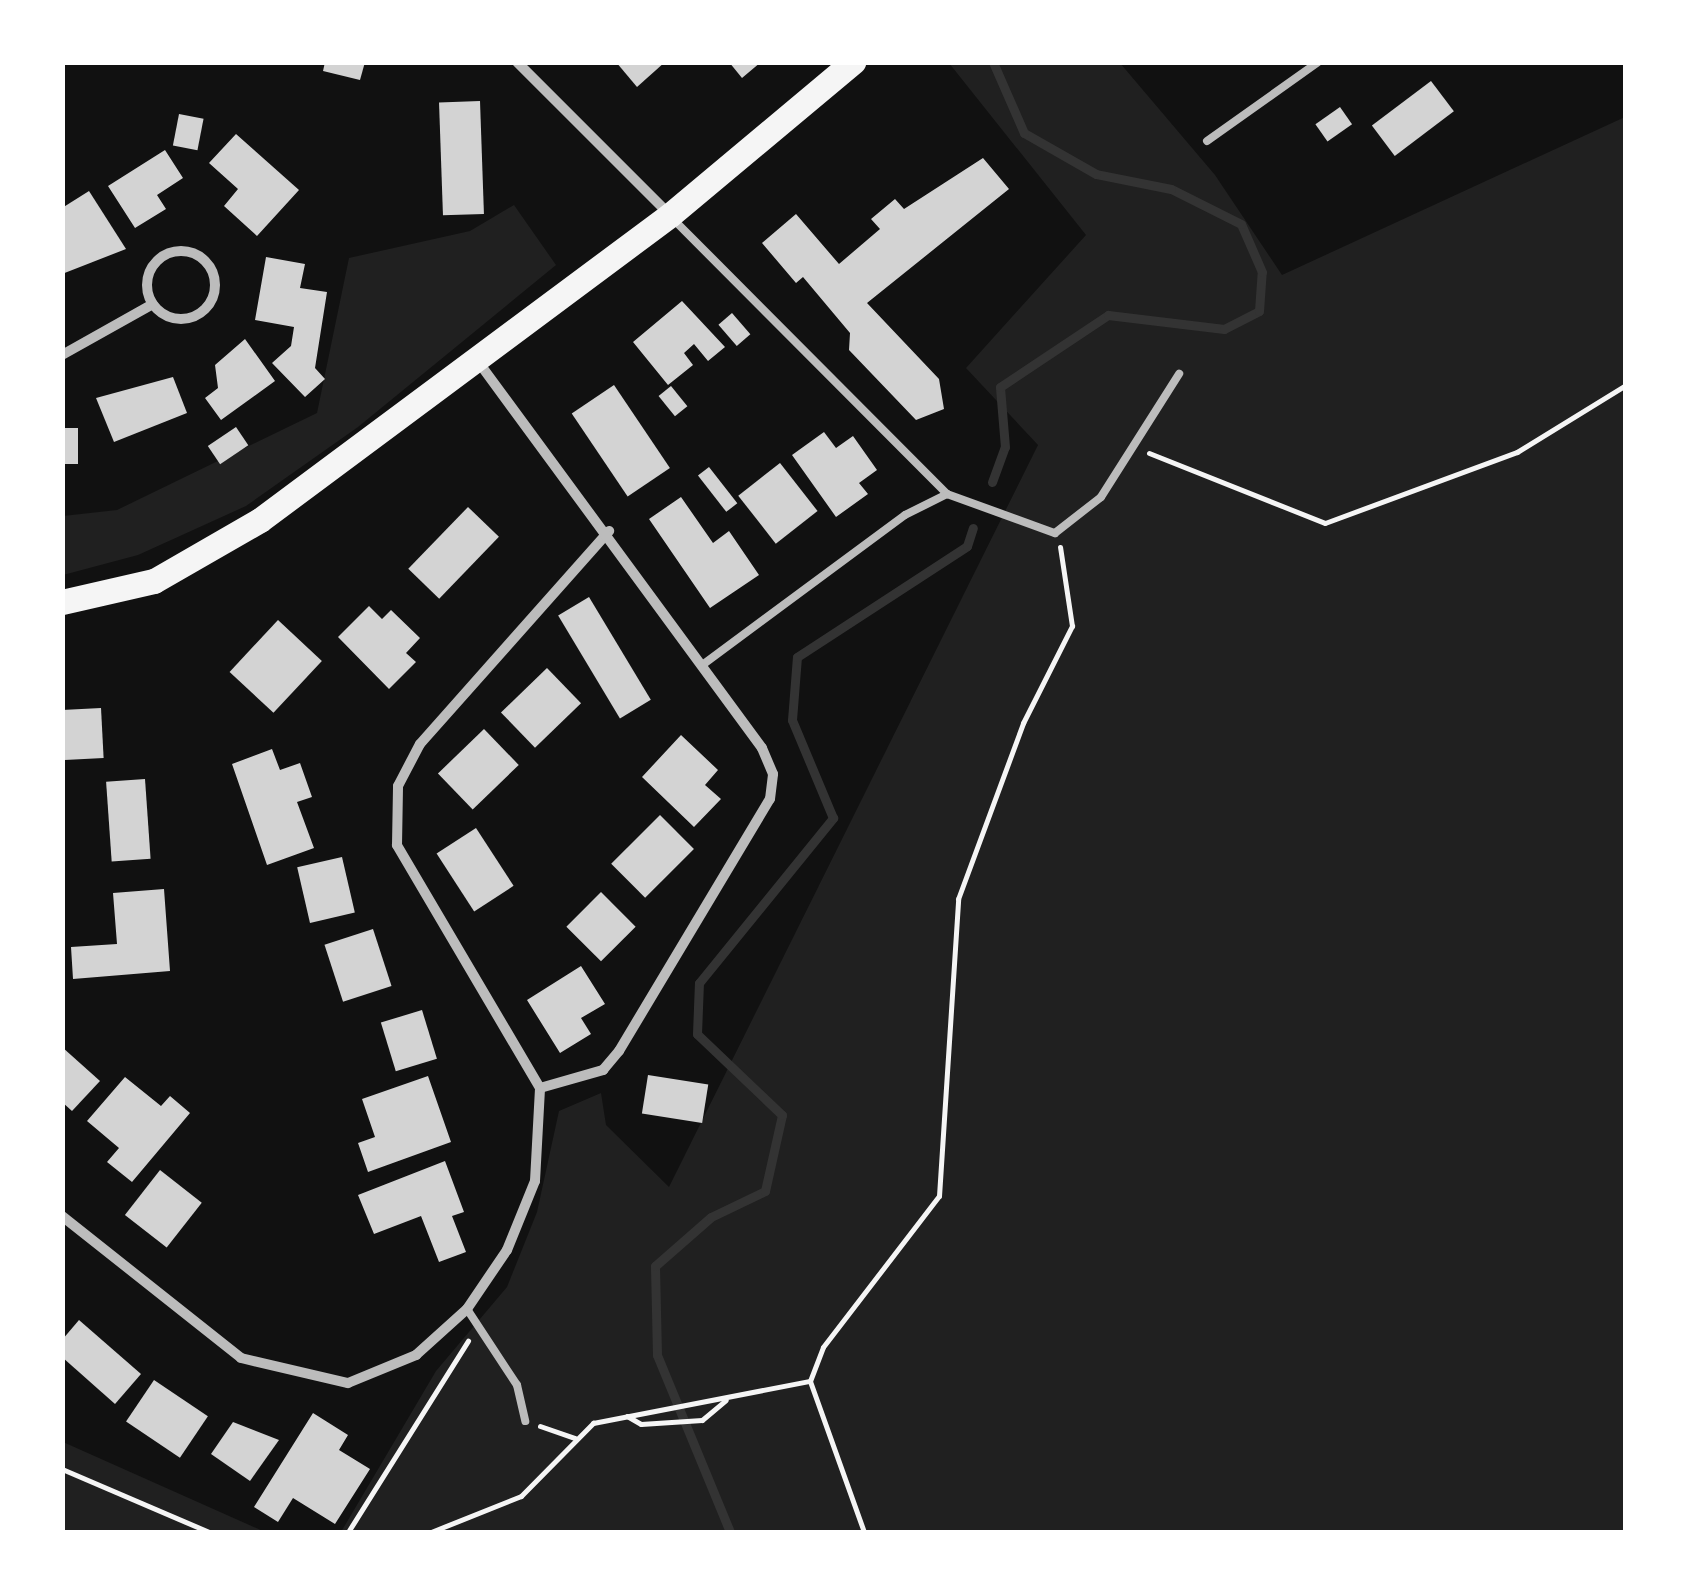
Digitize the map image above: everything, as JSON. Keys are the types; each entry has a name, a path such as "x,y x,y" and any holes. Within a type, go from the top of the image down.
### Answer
{"main road":[{"path":"62,602 154,581 260,520 474,356 670,215 852,62"}],"street":[{"path":"518,62 670,215"},
{"path":"192,253 210,266 216,288 198,316 175,319 154,304 149,276 161,258 192,253"},
{"path":"62,355 154,304"},
{"path":"474,356 705,664 762,748 773,774 770,799 619,1051 603,1070 540,1088"},
{"path":"62,1216 227,1348 294,1376 348,1382 416,1355 467,1309 507,1250 535,1180 540,1088 397,845 398,786 420,744 609,531"}],"lane":[{"path":"1207,142 1318,62"},
{"path":"670,215 946,494 1055,534 1101,497 1179,374"},
{"path":"705,664 905,514 946,494"},
{"path":"467,1309 477,1332 518,1385 524,1421"}],"path":[{"path":"1132,447 1325,523 1517,452 1626,385"},
{"path":"864,1532 810,1381 824,1347 938,1196 958,898 1022,723 1072,626 1055,534"},
{"path":"348,1532 477,1332"},
{"path":"431,1532 521,1496 575,1438 627,1416 810,1381"},
{"path":"627,1416 667,1425 702,1420 728,1398"},
{"path":"524,1421 575,1438"},
{"path":"62,1469 209,1532"}],"shaded area":[{"path":"949,63 1120,63 1215,175 1282,275 1625,117 1625,1532 341,1532 436,1371 507,1287 537,1212 559,1111 601,1093 606,1125 669,1187 1038,445 966,368 1086,235"},
{"path":"514,205 556,265 358,427 246,506 138,555 63,575 63,516 117,510 317,413 349,258 470,231"},
{"path":"63,1442 265,1532 63,1532"}],"building":[{"path":"325,62 365,62 360,80 323,71"},
{"path":"616,62 665,62 637,87"},
{"path":"729,62 761,62 742,78"},
{"path":"1431,81 1454,111 1395,156 1372,126"},
{"path":"480,101 484,214 443,215 439,102"},
{"path":"1340,107 1352,124 1327,141 1315,124"},
{"path":"179,114 204,119 197,150 173,145"},
{"path":"236,134 299,190 257,236 224,206 238,189 209,163"},
{"path":"165,150 183,178 157,195 166,209 135,228 108,186"},
{"path":"983,158 1009,189 867,303 939,379 944,409 916,420 849,350 850,333 803,277 796,283 762,243 796,214 839,264 880,229 871,219 895,199 904,209"},
{"path":"89,191 126,249 62,274 62,208"},
{"path":"266,257 305,264 300,288 327,292 315,368 325,379 305,397 272,363 291,346 294,327 255,320"},
{"path":"682,301 725,347 708,361 694,344 684,353 693,365 668,385 633,342"},
{"path":"732,313 750,334 737,346 718,325"},
{"path":"245,339 275,381 221,420 205,398 218,388 215,365"},
{"path":"173,377 187,413 114,442 96,398"},
{"path":"614,385 670,468 628,496 572,414"},
{"path":"671,386 687,406 675,416 659,396"},
{"path":"236,427 248,445 220,464 208,446"},
{"path":"62,428 78,428 78,464 62,464"},
{"path":"824,432 836,448 853,436 877,470 859,483 868,494 836,517 792,455"},
{"path":"780,463 818,511 776,544 738,496"},
{"path":"709,467 737,503 726,512 698,476"},
{"path":"681,497 713,543 729,531 759,575 710,608 649,519"},
{"path":"468,507 499,537 439,599 408,569"},
{"path":"589,597 651,700 620,718 558,616"},
{"path":"369,606 382,619 391,610 420,638 406,653 416,662 389,689 338,637"},
{"path":"278,620 322,661 273,713 230,672"},
{"path":"547,668 581,703 535,748 501,712"},
{"path":"101,708 104,758 65,760 62,710"},
{"path":"484,729 519,765 473,809 438,773"},
{"path":"681,735 718,770 705,785 721,799 694,827 642,777"},
{"path":"272,749 280,770 300,763 312,797 297,802 314,848 267,865 232,764"},
{"path":"145,779 151,859 112,862 106,782"},
{"path":"660,815 694,849 645,898 611,864"},
{"path":"476,828 514,886 474,911 437,854"},
{"path":"342,857 355,913 310,923 297,867"},
{"path":"164,889 170,971 73,979 71,947 117,944 113,893"},
{"path":"601,892 636,927 601,961 566,927"},
{"path":"373,929 392,986 343,1002 324,945"},
{"path":"581,966 605,1004 581,1018 591,1034 560,1053 527,1000"},
{"path":"422,1010 437,1059 396,1071 381,1023"},
{"path":"62,1047 100,1081 72,1111 62,1102"},
{"path":"648,1075 708,1085 702,1123 642,1114"},
{"path":"428,1076 451,1142 368,1172 358,1143 375,1137 362,1099"},
{"path":"125,1077 161,1106 170,1096 190,1113 132,1182 107,1162 119,1148 87,1121"},
{"path":"445,1161 464,1212 452,1216 466,1252 439,1262 421,1216 374,1234 358,1195"},
{"path":"160,1170 202,1203 167,1248 125,1215"},
{"path":"79,1320 141,1374 115,1404 62,1357 62,1340"},
{"path":"154,1380 208,1416 180,1458 126,1421"},
{"path":"313,1413 348,1435 339,1450 370,1469 335,1524 293,1498 278,1522 254,1507"},
{"path":"233,1422 279,1440 250,1481 211,1454"}],"waterway":[{"path":"992,482 1005,447 1000,387 1108,315 1224,329 1259,311 1262,272 1241,224 1171,189 1096,174 1024,133 993,62"},
{"path":"730,1532 657,1355 655,1266 711,1217 765,1191 782,1115 697,1034 699,983 833,818 792,720 797,657 967,546 973,528"}]}
